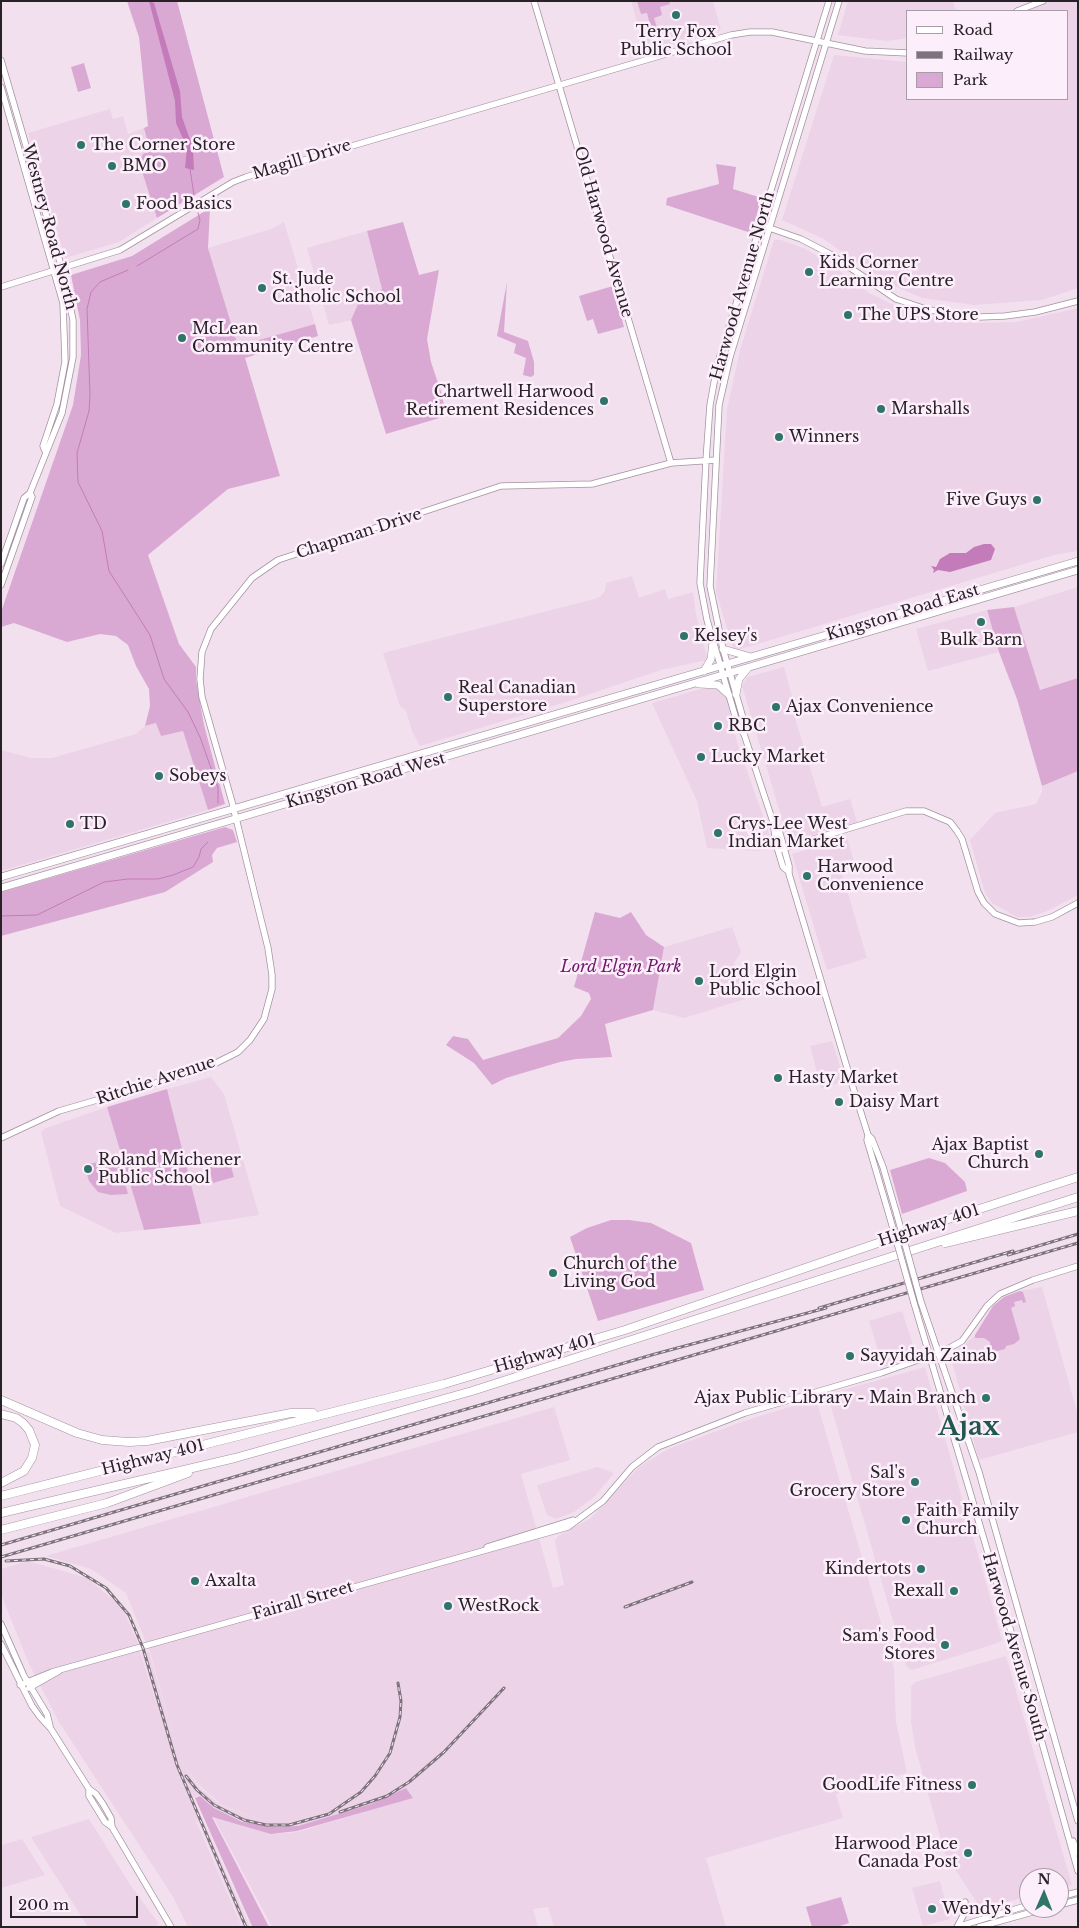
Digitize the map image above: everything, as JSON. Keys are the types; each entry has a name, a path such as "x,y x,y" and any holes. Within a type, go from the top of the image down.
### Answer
{"highway":[{"path":"1038,1190 1078,1173"},
{"name":"Highway 401","path":"1,1496 325,1412 444,1384 625,1330 827,1260 1078,1177"},
{"name":"Highway 401","path":"1,1513 235,1458 472,1391 1078,1197"},
{"path":"933,1244 955,1242 1078,1211"},
{"path":"1,1400 77,1433 102,1440 130,1442 147,1441 291,1413 325,1412"},
{"path":"1,1414 23,1422 29,1430 35,1445 32,1458 24,1471 15,1478 1,1483"},
{"path":"1,1530 108,1503 235,1458"}],"main road":[{"name":"Old Harwood Avenue","path":"534,1 671,463"},
{"name":"Harwood Avenue North","path":"724,665 713,642 702,601 700,583 710,405 717,366 829,1"},
{"name":"Harwood Avenue North","path":"724,665 723,649 710,586 719,405 730,357 839,1"},
{"path":"1020,10 1043,1"},
{"name":"Magill Drive","path":"1,287 120,250 233,182 246,177 702,43 750,32 772,32 880,53 906,53"},
{"name":"Westney Road North","path":"1,60 73,320 73,357 62,413 50,448 45,451 30,493 24,498 1,564"},
{"name":"Westney Road North","path":"1,87 59,270"},
{"path":"761,225 801,239 830,254 896,299 929,310 980,317 1004,316 1035,312 1078,301"},
{"name":"Chapman Drive","path":"234,808 202,697 200,659 204,643 212,629 252,578 278,560 414,517 482,492 507,486 592,484 671,463 716,460"},
{"name":"Westney Road North","path":"1,585 32,497 30,493"},
{"name":"Kingston Road East","path":"724,665 1078,561"},
{"name":"Kingston Road East","path":"727,674 1078,570"},
{"path":"704,671 711,659 713,642"},
{"path":"723,649 752,658"},
{"name":"Kingston Road West","path":"1,877 724,665"},
{"name":"Harwood Avenue South","path":"724,665 736,694 745,725 744,734"},
{"path":"736,694 739,680 748,668"},
{"name":"Kingston Road West","path":"1,888 727,674"},
{"name":"Harwood Avenue South","path":"727,674 728,694 738,726 744,734 773,822 773,832 783,867 788,871"},
{"path":"694,684 718,685 728,694"},
{"name":"Ritchie Avenue","path":"1,1138 59,1112 204,1069 238,1052 250,1040 266,1010 272,975 260,912 234,808"},
{"path":"778,850 906,811 924,811 950,822 957,831 962,839 978,892 984,904 995,914 1019,923 1035,922 1052,917 1078,903"},
{"name":"Harwood Avenue South","path":"773,822 779,830 789,866 788,871 868,1135 872,1139 883,1167 921,1302 975,1462 1078,1821"},
{"name":"Harwood Avenue South","path":"868,1135 866,1140 1067,1827 1078,1871"},
{"path":"478,1551 514,1536 556,1526 585,1516 603,1502 632,1467 647,1453 664,1444 745,1413 938,1354 962,1341 995,1297 1023,1284 1078,1268"},
{"name":"Fairall Street","path":"24,1691 29,1685 60,1671 478,1551 546,1534 568,1527 585,1516"},
{"path":"991,1566 1004,1564"},
{"path":"1,1624 29,1685 47,1714 51,1728"},
{"path":"1,1644 20,1684 40,1718 51,1728 89,1789 96,1794 111,1818 112,1827 171,1927"},
{"name":"Fairall Street","path":"20,1684 29,1685"},
{"path":"1057,1796 1070,1795"},
{"path":"1067,1827 1078,1853"},
{"path":"957,1927 963,1916 965,1902"},
{"path":"957,1927 1019,1909"},
{"path":"979,1927 1019,1916"},
{"path":"998,1927 1004,1920"}],"shaded area":[{"path":"149,1 154,3 180,91 182,117 193,148 194,170 185,168 187,148 176,123 175,101"},
{"name":"Terry Fox Public School","path":"631,1 713,1 721,30 646,52"},
{"path":"848,1 953,1 956,10 906,10 906,38 887,41 838,35"},
{"path":"1052,1 1078,1 1078,288 1042,300 974,305 922,298 890,284 822,238 782,220 834,55 906,62 906,100 1069,100 1069,10 1030,10"},
{"path":"110,109 113,119 123,116 128,134 144,128 150,151 140,162 157,218 119,242 65,258 28,133"},
{"name":"St. Jude Catholic School","path":"284,222 315,324 238,346 208,248 271,229"},
{"path":"367,231 382,289 358,304 351,320 329,325 307,248"},
{"path":"774,240 781,240 803,248 825,260 869,293 902,309 936,319 976,323 1017,322 1078,308 1078,551 1054,555 734,651 716,592 727,409 740,350"},
{"path":"991,544 995,549 991,560 950,572 938,570 933,573 934,570 931,566 936,567 940,559 950,553 966,553 974,547"},
{"path":"632,576 639,598 665,589 668,599 693,592 696,615 707,657 706,660 661,670 566,702 420,746 412,731 406,711 400,706 383,653 594,599 600,597 605,591 606,583"},
{"path":"1078,587 1078,678 1040,690 1014,607"},
{"path":"987,610 999,652 928,671 916,629"},
{"path":"784,667 792,697 789,698 822,807 850,799 857,822 791,841 788,839 742,686 747,677"},
{"path":"708,687 716,687 726,695 737,742 772,842 766,849 758,851 707,848 697,801 652,703"},
{"path":"156,723 183,731 208,810 1,871 1,750 31,758 52,758 136,734 145,726"},
{"path":"1078,771 1078,895 1045,912 1029,917 1017,917 992,903 985,893 970,840 995,813 1036,804 1042,792 1042,786"},
{"path":"847,837 855,865 841,870 867,958 827,970 792,854"},
{"name":"Lord Elgin Public School","path":"732,927 741,952 734,963 745,999 684,1018 653,1010 664,947"},
{"path":"832,1041 844,1079 842,1082 821,1088 810,1046"},
{"path":"211,1077 224,1094 259,1215 201,1224 167,1089"},
{"name":"Roland Michener Public School","path":"107,1107 144,1230 116,1233 60,1206 41,1132 46,1128"},
{"path":"1042,1287 1078,1415 1078,1432 979,1460 951,1358 975,1335 993,1306 1004,1297 1015,1292"},
{"path":"902,1311 916,1354 914,1357 883,1367 869,1321"},
{"path":"925,1367 1002,1640 998,1643 912,1670 906,1666 829,1400 836,1392"},
{"path":"816,1399 894,1668 896,1722 907,1773 836,1794 843,1818 706,1858 726,1927 554,1927 548,1907 533,1909 538,1927 272,1927 214,1818 276,1834 298,1832 390,1804 386,1799 304,1825 282,1828 242,1823 226,1816 199,1795 193,1798 250,1927 243,1927 201,1827 193,1814 242,1927 188,1927 173,1897 59,1722 29,1664 1,1594 1,1569 28,1561 87,1578 122,1607 137,1641 163,1726 142,1653 149,1652 180,1760 151,1655 126,1593 91,1569 46,1556 554,1407 570,1460 521,1474 553,1588 564,1585 555,1541 558,1536 591,1518 639,1467 668,1449 750,1419","holes":["180,1760 198,1784 222,1805 265,1821 222,1806 199,1787"]},
{"path":"597,1467 614,1473 594,1497 574,1512 556,1519 547,1515 537,1485"},
{"path":"1006,1656 1067,1868 1019,1868 1019,1899 981,1909 945,1854 915,1747 911,1721 911,1687 915,1682"},
{"path":"89,1819 131,1886 159,1924 152,1927 88,1927 31,1837"},
{"path":"22,1839 45,1875 1,1888 1,1845"},
{"path":"1069,1875 1072,1885 1069,1886"},
{"path":"940,1881 950,1919 923,1926 912,1888"}],"green space":[{"path":"127,1 177,1 224,177 157,218 139,162 143,154 150,151 144,128 148,126 139,37"},
{"path":"637,1 669,1 670,4 660,7 662,15 654,18 659,34 653,36 647,13 641,14"},
{"path":"84,63 91,88 78,92 71,67"},
{"path":"716,164 736,167 733,189 762,198 751,233 666,205 667,198 719,184"},
{"path":"210,208 208,248 238,346 315,324 318,336 245,358 280,476 228,489 148,555 179,644 196,667 196,680 204,725 225,804 208,810 183,731 161,736 156,723 145,726 150,706 149,689 136,666 128,645 116,636 100,634 67,642 14,623 1,627 1,612 73,405 81,355 80,320 71,275 132,256"},
{"path":"403,222 419,275 439,270 427,339 431,362 442,395 446,416 386,434 351,320 358,304 382,289 367,231"},
{"path":"507,282 504,332 528,341 534,362 534,375 531,377 523,375 526,358 514,353 516,344 497,336"},
{"path":"613,286 624,327 598,334 593,319 587,321 579,296"},
{"path":"1014,607 1040,690 1078,678 1078,771 1042,786 1017,699 999,652 987,610"},
{"path":"225,827 233,830 237,842 217,848 212,855 213,862 165,892 1,936 1,892"},
{"name":"Lord Elgin Park","path":"595,912 620,918 631,912 646,935 664,947 653,1010 605,1024 612,1057 560,1062 506,1078 492,1085 474,1063 446,1045 453,1036 468,1039 483,1060 558,1038 581,1016 591,999 589,993 574,987"},
{"path":"167,1089 201,1224 144,1230 107,1107"},
{"path":"929,1158 945,1163 965,1182 967,1191 902,1214 890,1170"},
{"path":"118,1159 128,1194 111,1195 98,1192 89,1181 84,1165"},
{"path":"229,1159 234,1177 213,1183 208,1165"},
{"path":"611,1220 651,1223 691,1243 704,1290 598,1321 570,1237 587,1228"},
{"path":"1020,1291 1023,1292 1026,1302 1023,1303 1022,1300 1014,1302 1015,1306 1011,1308 1020,1339 1014,1344 1006,1346 1005,1349 990,1353 990,1342 984,1338 975,1338 975,1335 993,1306 1004,1297"},
{"path":"406,1788 413,1798 297,1831 271,1834 212,1817 269,1927 252,1926 195,1798 200,1796 214,1808 242,1822 278,1827 298,1826 371,1804"},
{"path":"841,1897 849,1923 837,1927 812,1927 806,1907"}],"waterway":[{"path":"190,169 194,195"},
{"path":"137,266 198,229 200,220 198,213"},
{"path":"128,270 100,282 91,292 87,309 89,411 77,453 78,482 102,531 109,571 150,635 164,679 188,712 200,737 218,788 218,803"},
{"path":"1,916 37,915 104,882 128,879 158,879 173,875 193,867 201,849 208,842"}],"railway":[{"path":"1008,1255 1078,1234"},
{"path":"1,1557 1078,1243"},
{"path":"819,1308 1013,1251"},
{"path":"1,1545 655,1354 826,1308"},
{"path":"6,1561 44,1559 70,1566 106,1588 129,1615 143,1648 177,1765 246,1927"},
{"path":"625,1607 692,1582"},
{"path":"186,1776 197,1790 214,1805 244,1820 266,1825 289,1825 329,1814 361,1792 375,1776 390,1753 400,1717 401,1701 398,1683"},
{"path":"340,1812 387,1796 409,1782 444,1752 504,1688"}],"place":[{"name":"Terry Fox Public School","path":"676,15"},
{"name":"The Corner Store","path":"81,145"},
{"name":"BMO","path":"112,166"},
{"name":"Food Basics","path":"126,204"},
{"name":"Kids Corner Learning Centre","path":"809,272"},
{"name":"St. Jude Catholic School","path":"262,288"},
{"name":"The UPS Store","path":"848,315"},
{"name":"McLean Community Centre","path":"182,338"},
{"name":"Chartwell Harwood Retirement Residences","path":"604,401"},
{"name":"Marshalls","path":"881,409"},
{"name":"Winners","path":"779,437"},
{"name":"Five Guys","path":"1037,500"},
{"name":"Bulk Barn","path":"981,622"},
{"name":"Kelsey's","path":"684,636"},
{"name":"Real Canadian Superstore","path":"448,697"},
{"name":"Ajax Convenience","path":"776,707"},
{"name":"RBC","path":"718,726"},
{"name":"Lucky Market","path":"701,757"},
{"name":"Sobeys","path":"159,776"},
{"name":"TD","path":"70,824"},
{"name":"Crys-Lee West Indian Market","path":"718,833"},
{"name":"Harwood Convenience","path":"807,876"},
{"name":"Lord Elgin Public School","path":"699,981"},
{"name":"Hasty Market","path":"778,1078"},
{"name":"Daisy Mart","path":"839,1102"},
{"name":"Ajax Baptist Church","path":"1039,1154"},
{"name":"Roland Michener Public School","path":"88,1169"},
{"name":"Church of the Living God","path":"553,1273"},
{"name":"Sayyidah Zainab","path":"850,1356"},
{"name":"Ajax Public Library - Main Branch","path":"986,1398"},
{"name":"Sal's Grocery Store","path":"915,1482"},
{"name":"Faith Family Church","path":"906,1520"},
{"name":"Kindertots","path":"921,1569"},
{"name":"Axalta","path":"195,1581"},
{"name":"Rexall","path":"954,1591"},
{"name":"WestRock","path":"448,1606"},
{"name":"Sam's Food Stores","path":"945,1645"},
{"name":"GoodLife Fitness","path":"972,1785"},
{"name":"Harwood Place Canada Post","path":"968,1853"},
{"name":"Wendy's","path":"932,1909"}],"district":[{"name":"Ajax","path":"969,1428"}]}
